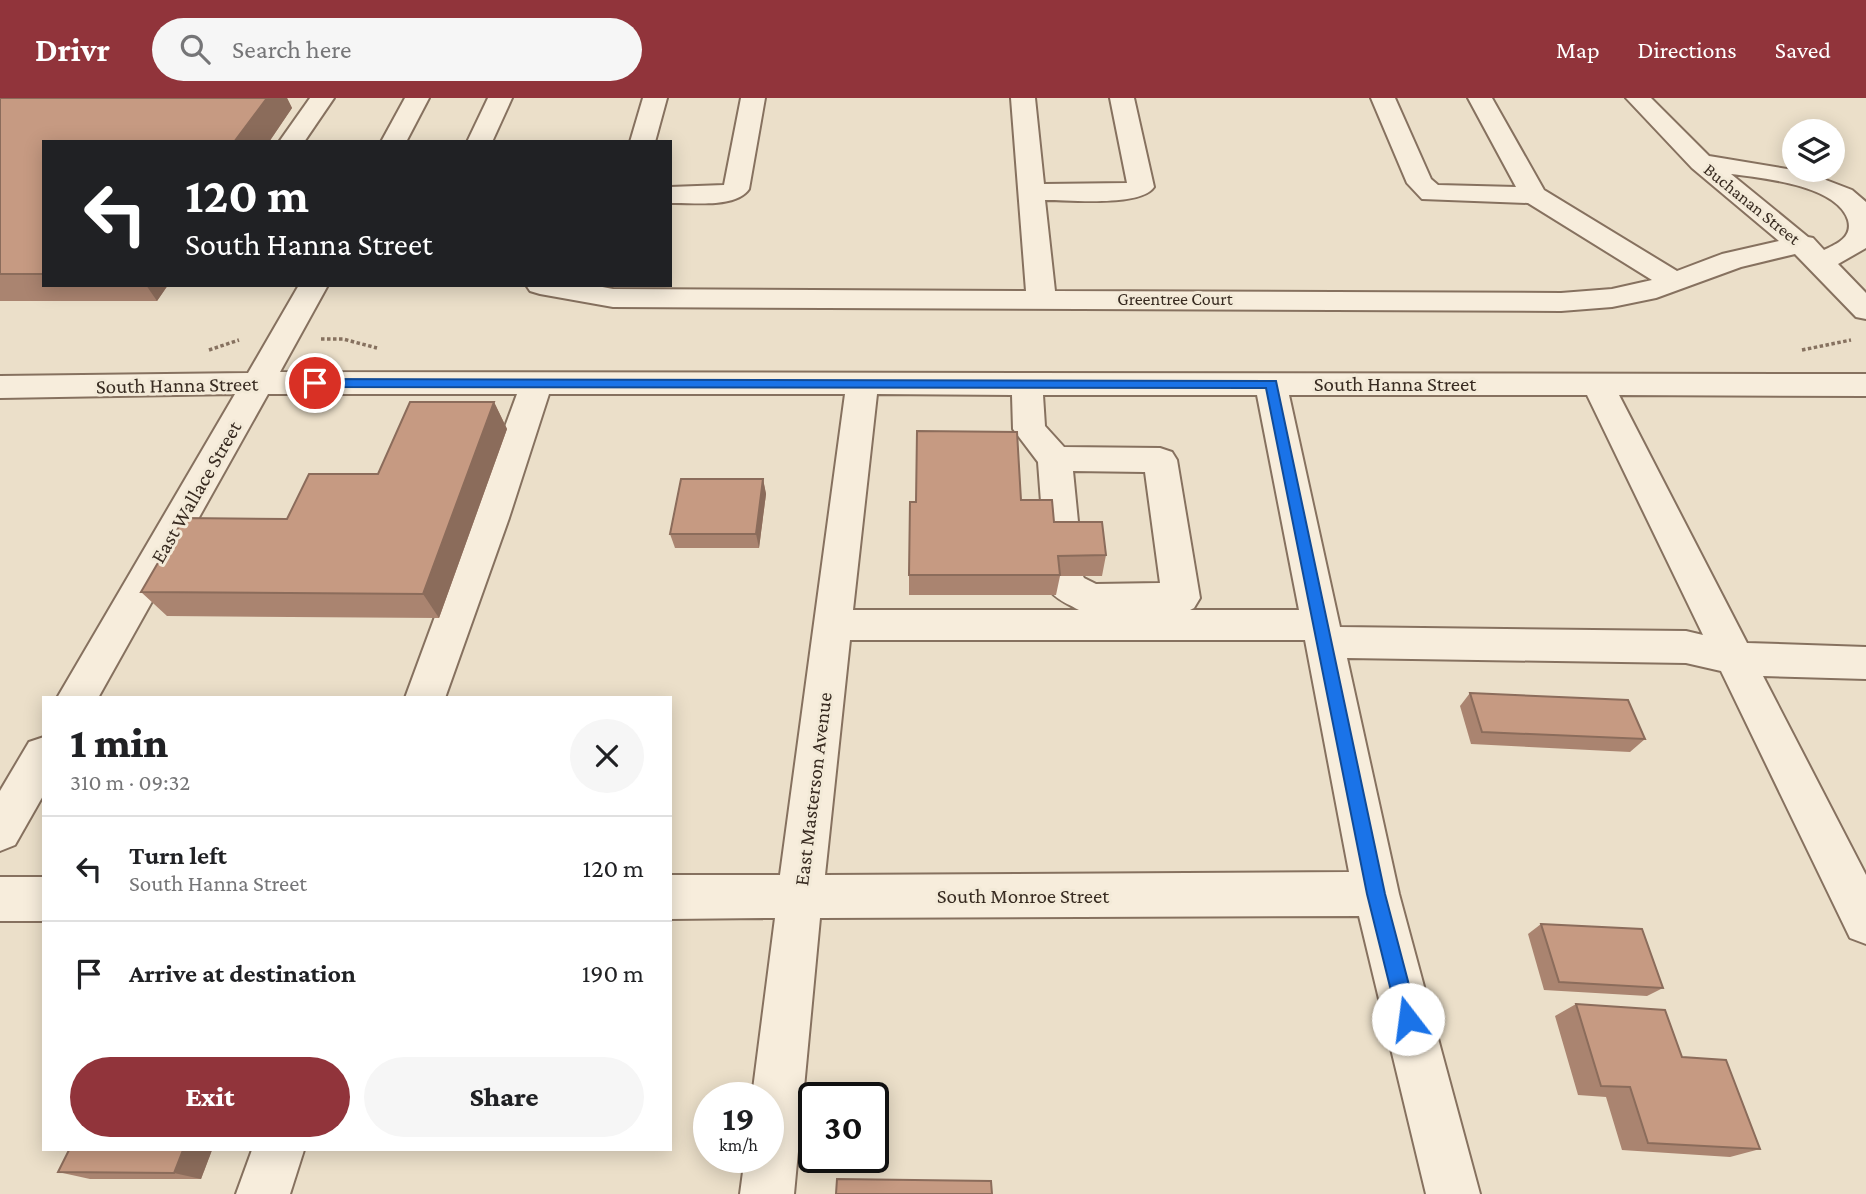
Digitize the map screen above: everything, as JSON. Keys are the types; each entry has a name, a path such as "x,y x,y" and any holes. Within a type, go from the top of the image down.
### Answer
{"street":[{"path":"292,140 322,98"},
{"path":"394,140 417,98"},
{"path":"480,140 500,98"},
{"path":"643,140 655,98"},
{"path":"672,195 728,193 736,189 753,98"},
{"path":"1023,98 1041,298"},
{"path":"1030,192 1133,191 1140,187 1122,98"},
{"path":"1384,98 1420,183 1431,193 1534,195"},
{"path":"1480,98 1534,195 1675,282"},
{"name":"Buchanan Street","path":"1638,98 1701,163 1811,252 1866,310"},
{"name":"Greentree Court","path":"551,287 613,298 1561,302 1612,298 1675,282 1732,260 1811,252 1841,253 1854,243 1863,231 1863,216 1855,203 1818,184 1784,175 1701,163"},
{"name":"East Wallace Street","path":"78,696 313,287"},
{"name":"South Hanna Street","path":"0,387 260,383 1866,385"},
{"path":"426,696 491,518 536,384"},
{"name":"East Masterson Avenue","path":"767,1194 862,384"},
{"path":"1027,384 1029,429 1055,459 1066,586 1091,599 1181,598 1160,460 1055,459"},
{"path":"1271,384 1376,894 1453,1194"},
{"path":"1597,384 1866,922"},
{"path":"833,625 1322,634 1686,647 1735,659 1866,663"},
{"path":"0,831 42,758"},
{"name":"South Monroe Street","path":"672,897 1376,894"},
{"path":"0,899 42,899"},
{"path":"262,1194 278,1151"}],"building":[{"path":"0,98 267,98 236,140 42,140 42,274 0,274"},
{"path":"410,402 494,402 423,594 141,592 184,518 287,519 309,474 378,474"},
{"path":"917,431 1017,432 1021,500 1052,500 1054,522 1102,522 1106,555 1058,556 1060,575 909,575 910,502 916,502"},
{"path":"681,479 763,479 756,534 670,534"},
{"path":"1470,693 1628,700 1645,739 1482,732"},
{"path":"1541,924 1642,929 1663,988 1559,982"},
{"path":"1576,1004 1665,1010 1682,1057 1726,1060 1760,1149 1648,1143 1630,1087 1601,1086"},
{"path":"68,1151 183,1151 174,1173 58,1172"},
{"path":"837,1179 991,1181 992,1194 836,1194"}],"route":[{"path":"315,383 1271,384 1376,894 1408,1019"}]}
